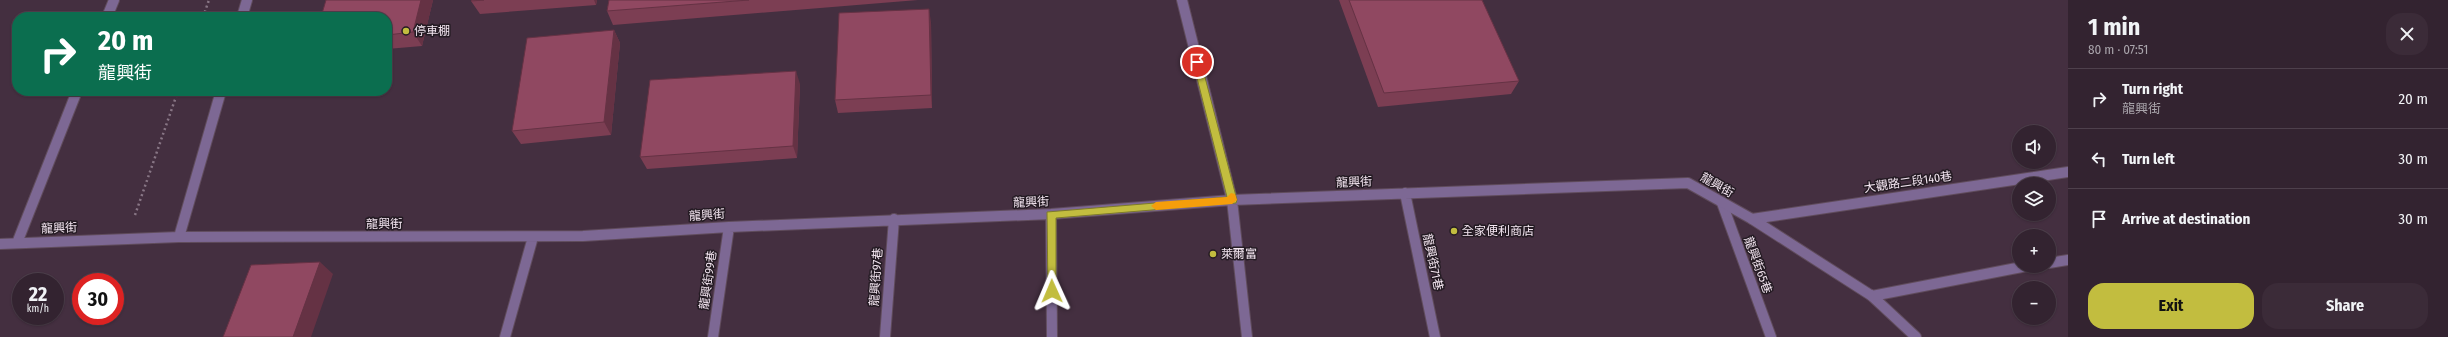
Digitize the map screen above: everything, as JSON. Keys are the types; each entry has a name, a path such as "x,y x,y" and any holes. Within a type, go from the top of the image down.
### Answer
{"street":[{"path":"109,12 114,0"},
{"path":"243,12 247,0"},
{"path":"1182,0 1232,200 1247,337"},
{"path":"17,243 75,96"},
{"path":"179,237 220,96"},
{"name":"大觀路二段140巷","path":"1752,219 2068,172"},
{"name":"龍興街","path":"0,244 179,237 583,236 894,219 1051,214 1232,200 1688,183 1752,219 1872,296 1916,337"},
{"name":"龍興街71巷","path":"1405,193 1435,337"},
{"name":"龍興街65巷","path":"1722,203 1771,337"},
{"path":"1051,214 1052,337"},
{"name":"龍興街97巷","path":"885,337 894,219"},
{"name":"龍興街99巷","path":"713,337 728,227"},
{"path":"505,337 532,237"},
{"path":"2056,262 2068,260"},
{"path":"1872,296 2012,269"}],"path":[{"path":"205,12 209,0"},
{"path":"128,239 176,96"}],"building":[{"path":"326,0 421,0 413,32 392,34 392,12 322,12"},
{"path":"609,0 749,0 607,11"},
{"path":"1349,0 1482,0 1519,81 1384,93"},
{"path":"929,9 931,95 835,100 839,13"},
{"path":"614,30 604,122 512,131 527,38"},
{"path":"796,71 793,146 640,157 650,80"},
{"path":"320,262 293,337 223,337 251,265"}],"slow traffic":[{"path":"1156,206 1232,200 1231,197"}],"place":[{"name":"停車棚","path":"406,31"},
{"name":"全家便利商店","path":"1454,231"},
{"name":"萊爾富","path":"1213,254"}],"route":[{"path":"1052,291 1051,214 1232,200 1197,62"}]}
